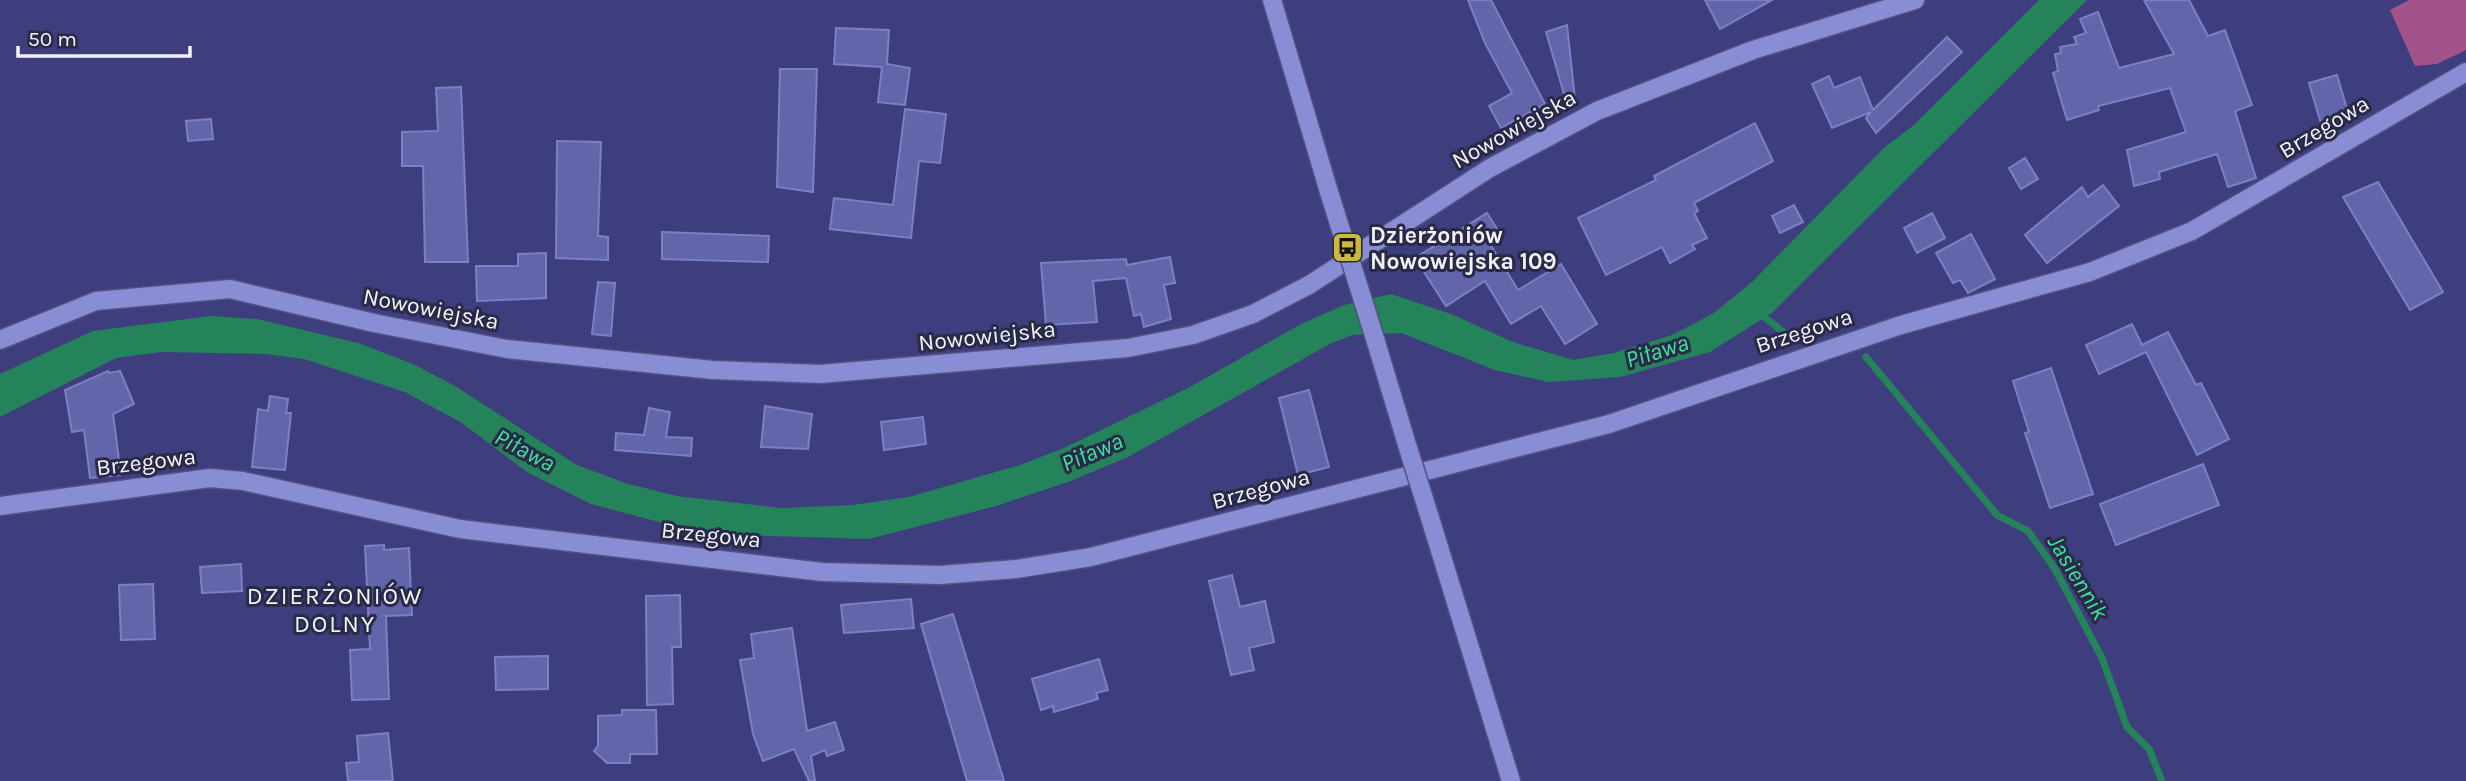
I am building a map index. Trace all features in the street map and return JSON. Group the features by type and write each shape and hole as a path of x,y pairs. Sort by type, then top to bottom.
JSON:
{"street":[{"path":"1272,0 1511,781"},
{"name":"Nowowiejska","path":"0,340 96,301 230,289 374,323 507,349 713,370 820,374 1128,348 1223,327 1264,308 1309,285 1490,168 1597,111 1753,50 1915,0"},
{"name":"Brzegowa","path":"0,506 210,478 243,481 460,530 822,572 940,575 1016,569 1091,557 1609,424 1901,325 2090,272 2204,225 2466,72"}],"shaded area":[{"path":"2409,0 2466,0 2466,50 2437,64 2415,66 2390,10"}],"water":[{"name":"Piława","path":"2039,0 2087,0 1773,312 1710,352 1620,377 1548,382 1495,370 1401,333 1352,335 1330,344 1128,457 1068,482 996,506 869,539 735,535 659,522 591,504 527,472 462,423 405,392 304,359 265,354 161,352 116,358 0,417 0,374 93,331 211,316 257,319 358,343 413,364 455,386 577,465 625,483 677,496 782,508 852,505 909,497 1020,465 1064,448 1188,388 1301,324 1344,305 1391,294 1451,314 1513,342 1573,360 1614,353 1672,335 1714,313 1753,281 1885,147 1914,125"}],"building":[{"path":"1468,0 1491,0 1545,104 1501,128 1489,106 1512,93 1485,43"},
{"path":"1705,0 1772,0 1720,29"},
{"path":"2144,0 2189,0 2208,36 2225,30 2252,105 2235,111 2256,178 2228,187 2217,154 2159,172 2160,179 2134,186 2127,150 2186,132 2170,88 2098,106 2099,110 2067,120 2053,73 2058,71 2055,54 2061,53 2060,47 2077,44 2074,37 2086,33 2080,19 2098,12 2119,68 2174,54"},
{"path":"1567,25 1575,99 1566,101 1546,32"},
{"path":"836,28 889,30 887,64 910,68 905,105 878,102 882,67 834,64"},
{"path":"1947,37 1962,52 1876,133 1866,118 1871,112 1832,128 1812,84 1829,76 1834,88 1860,77 1873,110"},
{"path":"780,69 817,69 813,192 777,187"},
{"path":"2337,75 2350,119 2322,127 2309,83"},
{"path":"461,87 468,262 425,262 423,166 402,166 402,132 438,131 436,88"},
{"path":"905,109 946,114 940,163 919,161 911,238 830,229 834,198 893,205"},
{"path":"211,119 213,139 188,141 186,121"},
{"path":"1755,123 1773,161 1694,203 1698,211 1694,213 1707,238 1692,245 1695,249 1670,263 1662,247 1606,275 1578,218 1656,180 1654,176"},
{"path":"557,141 601,142 598,236 608,237 608,260 556,258"},
{"path":"2025,158 2038,179 2021,189 2009,168"},
{"path":"2378,182 2443,292 2410,310 2343,197"},
{"path":"2103,185 2119,206 2047,263 2025,235 2082,187 2088,197"},
{"path":"1794,205 1803,222 1780,233 1772,216"},
{"path":"1487,213 1499,232 1487,239 1518,290 1561,264 1597,324 1565,344 1541,306 1511,324 1485,281 1446,306 1415,258"},
{"path":"1932,213 1945,238 1917,253 1904,228"},
{"path":"662,232 769,236 768,262 662,259"},
{"path":"1971,234 1995,279 1968,293 1960,280 1953,283 1936,253"},
{"path":"546,253 546,298 477,301 476,266 518,266 518,254"},
{"path":"1170,257 1175,283 1164,285 1171,319 1144,327 1141,314 1134,316 1126,278 1093,281 1097,322 1046,325 1041,263 1126,259 1127,265"},
{"path":"598,282 615,283 611,336 592,334"},
{"path":"2132,324 2142,345 2168,332 2196,385 2201,383 2229,439 2197,455 2146,352 2099,374 2086,345"},
{"path":"2051,368 2093,494 2050,508 2025,433 2029,432 2013,381"},
{"path":"108,371 120,371 134,404 113,414 121,475 90,478 84,430 72,432 65,390"},
{"path":"1309,390 1329,467 1298,475 1279,398"},
{"path":"270,396 288,399 286,413 291,413 285,470 252,467 258,409 268,411"},
{"path":"765,406 812,414 808,449 761,447"},
{"path":"649,408 670,412 666,437 692,438 691,456 615,450 616,433 644,435"},
{"path":"923,417 926,444 884,450 881,422"},
{"path":"2203,464 2219,505 2116,545 2100,504"},
{"path":"384,545 384,550 409,548 412,615 386,616 389,699 352,700 350,650 370,649 365,546"},
{"path":"241,564 242,591 202,593 200,567"},
{"path":"1232,575 1240,607 1265,601 1274,642 1249,648 1254,670 1231,675 1209,581"},
{"path":"153,584 155,639 121,640 119,585"},
{"path":"680,595 681,647 672,647 673,704 647,705 646,596"},
{"path":"911,599 914,628 844,633 841,605"},
{"path":"953,614 1004,781 967,781 921,624"},
{"path":"792,628 807,731 835,722 844,750 827,756 825,750 811,756 815,781 809,781 794,749 763,761 753,734 740,660 754,658 751,634"},
{"path":"548,656 548,689 496,690 495,657"},
{"path":"1099,659 1108,690 1096,693 1098,699 1054,712 1053,706 1041,710 1032,679"},
{"path":"622,710 656,710 657,754 630,754 630,763 607,763 594,751 598,746 598,716 622,715"},
{"path":"388,733 393,781 348,781 346,763 359,762 357,736"}],"waterway":[{"name":"Jasiennik","path":"1758,312 1792,339 1837,326"},
{"name":"Jasiennik","path":"1866,357 1997,515 2028,531 2055,569 2102,658 2127,727 2149,749 2162,781"}],"place":[{"name":"Dzierżoniów Nowowiejska 109","path":"1347,248"}],"district":[{"name":"DZIERŻONIÓW DOLNY","path":"335,610"}]}
